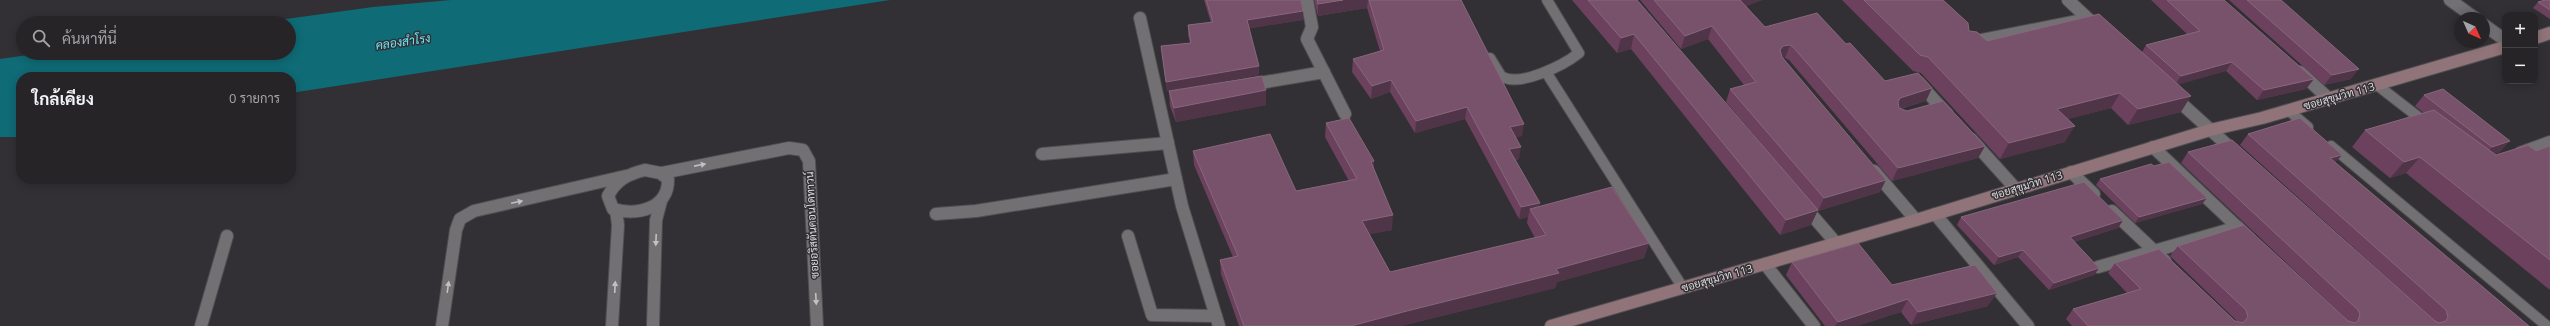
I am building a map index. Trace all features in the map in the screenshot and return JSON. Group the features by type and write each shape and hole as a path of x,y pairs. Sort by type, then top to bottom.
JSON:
{"main road":[{"path":"2538,37 2550,33"},
{"name":"ซอยสุขุมวิท 113","path":"1550,326 1916,220 2015,188 2210,130 2377,85 2502,48"}],"street":[{"path":"1307,0 1312,27 1307,39 1345,114"},
{"path":"2068,0 2105,34"},
{"path":"2450,0 2467,12"},
{"path":"1128,236 1152,315 1218,321 1176,179 1168,143 1162,100 1140,18"},
{"path":"2490,29 2502,38"},
{"path":"2288,62 2328,98"},
{"path":"1237,87 1324,72"},
{"path":"1915,78 2015,188"},
{"path":"2163,87 2246,162"},
{"path":"1926,109 1939,106"},
{"path":"1042,154 1168,143"},
{"path":"2153,147 2260,248"},
{"name":"ซอยอริสตันคอนโดทาวน์","path":"442,326 456,230 460,219 474,211 593,185 645,170 662,173 789,148 803,150 809,161 817,326"},
{"path":"1865,160 1916,220"},
{"path":"2071,172 2177,272"},
{"path":"653,326 656,220 661,201 669,190 670,183 662,173"},
{"name":"ซอยอริสตันคอนโดทาวน์","path":"612,326 618,225 616,210 609,203 608,196 617,182 626,176"},
{"path":"936,214 976,211 1176,179"},
{"path":"1796,195 1836,243"},
{"path":"616,210 629,214 640,212 661,201"},
{"path":"1934,214 2028,326"},
{"path":"2098,267 2238,227"},
{"path":"200,326 227,236"},
{"path":"1765,264 1814,326"}],"lane":[{"path":"1485,47 1499,74 1507,79 1546,72 1573,59 1579,53 1577,47 1547,0"},
{"path":"1966,42 2087,18"},
{"path":"1546,72 1683,288"},
{"path":"2377,85 2432,127"},
{"path":"2288,110 2547,326"},
{"path":"2508,155 2550,141"}],"water":[{"name":"คลองสำโรง","path":"451,0 890,0 296,92 296,72 16,72 16,137 0,137 0,59 16,57 16,60 296,60 296,18 373,7"}],"building":[{"path":"1206,0 1301,0 1303,11 1247,20 1259,66 1166,82 1161,46 1191,43 1188,25 1213,22"},
{"path":"1317,0 1343,0 1318,4"},
{"path":"1369,0 1461,0 1524,124 1510,127 1521,147 1509,149 1540,203 1521,207 1467,107 1416,121 1391,80 1372,86 1353,59 1384,50"},
{"path":"1588,0 1637,0 1818,210 1786,220 1634,34 1621,38"},
{"path":"1654,0 1740,0 1765,27 1817,13 1846,44 1850,43 1885,81 1918,73 1932,88 1900,98 1898,102 1899,108 1907,111 1943,101 1985,146 1898,168 1793,47 1790,45 1783,46 1780,50 1782,57 1886,180 1824,198 1730,89 1756,82 1712,26 1685,36"},
{"path":"1864,0 1943,0 1968,23 1969,31 1977,32 1987,41 2099,14 2191,96 2138,109 2120,93 2057,109 2075,126 2009,143 1928,57 1920,55"},
{"path":"2167,0 2224,0 2314,79 2264,90 2232,62 2181,76 2146,45 2200,31"},
{"path":"2247,0 2281,0 2359,69 2332,75"},
{"path":"2550,0 2550,10 2538,2"},
{"path":"1262,76 1266,90 1174,108 1169,91"},
{"path":"2443,89 2510,141 2492,147 2424,95"},
{"path":"2434,110 2496,155 2528,145 2536,151 2550,146 2550,260 2420,157 2404,162 2365,130"},
{"path":"1349,118 1374,161 1371,162 1393,215 1362,221 1390,272 1546,235 1530,209 1612,187 1649,243 1556,269 1559,273 1351,326 1244,326 1220,260 1238,256 1193,151 1270,134 1296,191 1357,179 1326,123"},
{"path":"2300,118 2342,155 2330,158 2529,326 2088,326 2073,309 2141,289 2115,263 2159,249 2235,321 2243,323 2248,317 2246,310 2178,246 2244,225 2348,321 2355,323 2358,321 2360,314 2358,310 2188,152 2232,140 2435,321 2439,323 2446,321 2448,317 2446,310 2248,134"},
{"path":"2169,162 2207,198 2139,217 2100,179 2151,164 2154,166"},
{"path":"2084,182 2123,220 2070,237 2099,268 2054,283 2023,250 1999,257 1961,217"},
{"path":"1858,243 1892,285 1975,265 1997,293 1918,312 1908,299 1838,322 1792,262"}]}
